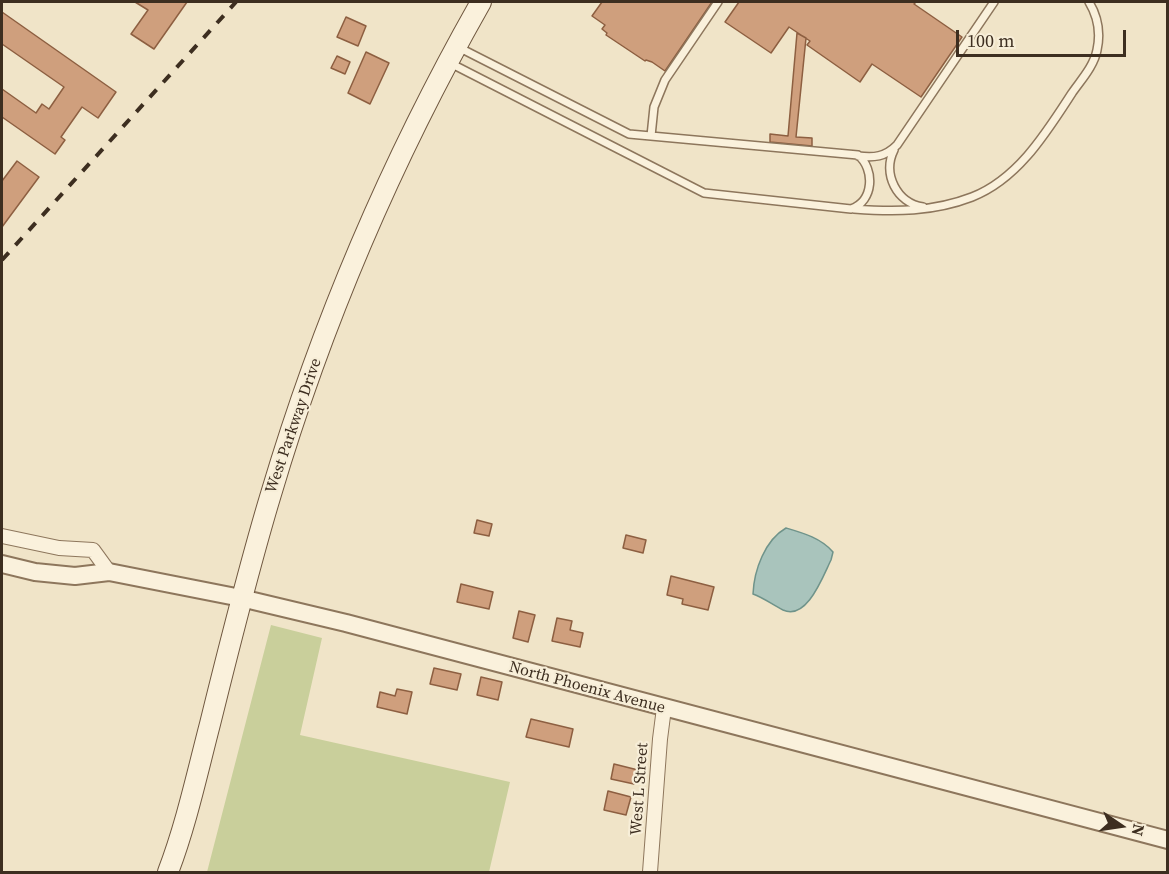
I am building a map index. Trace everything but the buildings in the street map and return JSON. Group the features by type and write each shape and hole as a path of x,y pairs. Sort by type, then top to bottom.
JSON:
{"main road":[{"name":"West Parkway Drive","path":"168,873 197,776 271,493 300,405 349,272 387,183 452,54 482,2"}],"street":[{"path":"2,536 59,548 93,550 109,572"},
{"name":"North Phoenix Avenue","path":"2,564 35,572 75,576 109,572 242,598 346,623 1167,840"},
{"name":"West L Street","path":"650,873 664,708"}],"lane":[{"path":"651,136 654,107 665,80 718,2"},
{"path":"929,208 907,201 895,190 890,177 889,160 994,2"},
{"path":"452,54 704,193 893,212 929,208 973,196 1001,181 1024,160 1038,144 1092,64 1099,30 1096,14 1089,2"},
{"path":"452,54 622,132 873,158 882,156 897,146"},
{"path":"852,209 866,197 869,183 869,168 858,155"}],"green space":[{"path":"271,625 322,638 300,735 510,782 489,872 207,872"}],"water":[{"path":"786,528 817,540 833,552 813,595 800,609 792,612 783,610 753,594 762,556 772,540"}],"railway":[{"path":"2,260 236,2"}]}
